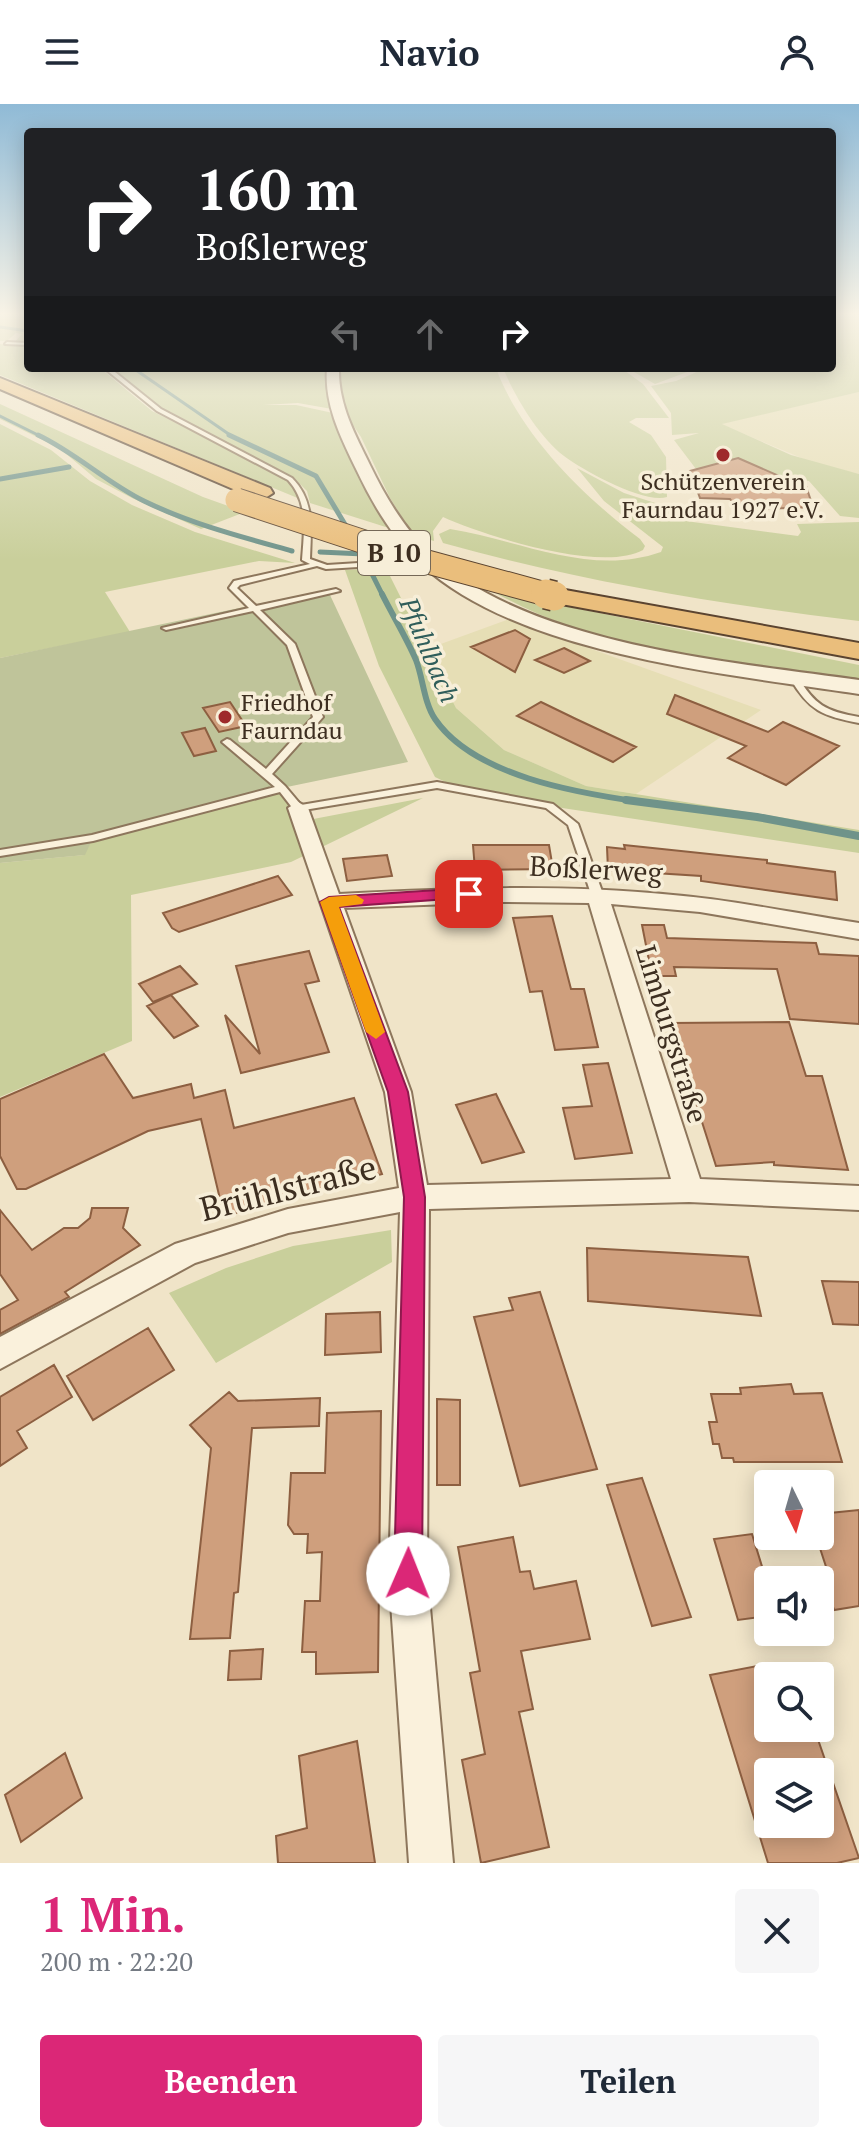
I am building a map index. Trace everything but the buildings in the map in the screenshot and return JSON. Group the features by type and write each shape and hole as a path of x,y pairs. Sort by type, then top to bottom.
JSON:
{"highway":[{"name":"B 10","path":"0,395 237,500 399,554 859,651"},
{"name":"B 10","path":"29,395 262,493 557,588 859,634"}],"street":[{"path":"333,395 366,473 396,524 427,560 470,591 560,632 676,661 859,687"},
{"path":"298,808 398,1092 415,1197 408,1574 431,1863"},
{"name":"Boßlerweg","path":"329,902 469,894 598,897 678,902 859,931"},
{"name":"Limburgstraße","path":"598,897 689,1190"},
{"name":"Brühlstraße","path":"0,1354 186,1253 288,1221 415,1197 689,1190 859,1198"}],"lane":[{"path":"141,395 159,410 290,479 304,490 307,503 306,560 314,565"},
{"path":"266,775 318,717 291,644 233,588 237,583 314,565 357,566 427,560"},
{"path":"166,628 336,591"},
{"path":"794,678 807,701 822,713 859,720"},
{"path":"227,742 282,788 298,808 437,785 549,806 573,824 598,897"},
{"path":"0,853 93,838 282,788"}],"shaded area":[{"path":"846,395 859,395 859,474 816,464 720,424"},
{"path":"512,618 761,710 636,794 586,786 504,750 456,708 427,649"}],"green space":[{"path":"49,395 133,395 152,411 288,479 299,490 300,499"},
{"path":"144,395 330,395 332,409 298,403 263,405 296,405 333,413 356,469 392,529 310,503 307,491 293,477 161,409"},
{"path":"340,395 508,395 537,440 556,462 597,504 645,546 643,550 624,556 573,555 514,542 443,517 433,531 434,541 413,535 345,413"},
{"path":"516,395 651,395 669,418 636,418 629,422 651,435 666,457 667,497 644,496 585,470 555,448"},
{"path":"658,395 846,395 722,424 791,455 859,474 859,518 840,516 809,481 696,469 674,440 699,433 672,435 671,413"},
{"path":"0,404 203,497 245,512 201,529 96,479 59,448 0,419"},
{"path":"0,424 51,450 90,481 132,505 195,532 295,563 259,561 105,592 130,632 0,658"},
{"path":"577,468 624,493 677,510 678,520 798,536 801,532 797,524 859,522 859,621 650,590 546,569 443,543 439,534 450,529 581,559 634,559 661,552 663,547 604,501"},
{"path":"386,568 456,708 504,750 586,786 859,830 859,853 549,806 460,789 435,777 379,666 345,570"},
{"path":"320,591 330,595 408,762 282,788 93,838 85,855 0,863 0,658"},
{"path":"494,592 859,665 859,683 718,663 626,644 537,613"},
{"path":"282,788 303,821 423,798 291,862 131,895 132,1041 0,1097 0,863 84,855 93,838"},
{"path":"391,1230 392,1262 216,1363 169,1293 226,1268 293,1246"}],"waterway":[{"name":"Pfuhlbach","path":"172,395 232,437"},
{"path":"0,416 38,435"},
{"path":"38,435 42,437"},
{"path":"38,435 130,494 162,509 292,551"},
{"name":"Pfuhlbach","path":"232,437 316,476 349,531"},
{"path":"0,479 69,467"},
{"name":"Pfuhlbach","path":"358,546 362,554"},
{"path":"320,552 362,554"},
{"name":"Pfuhlbach","path":"362,554 382,594"},
{"name":"Pfuhlbach","path":"382,594 416,660 431,713 452,739 500,768 529,778 558,787 640,802"},
{"name":"Pfuhlbach","path":"626,800 640,802"},
{"name":"Pfuhlbach","path":"640,802 757,817 859,836"}],"slow traffic":[{"path":"356,900 329,902 376,1032"}],"place":[{"name":"Schützenverein Faurndau 1927 e.V.","path":"723,455"},
{"name":"Friedhof Faurndau","path":"225,717"}],"route":[{"path":"408,1574 415,1197 398,1092 329,902 469,894"}]}
